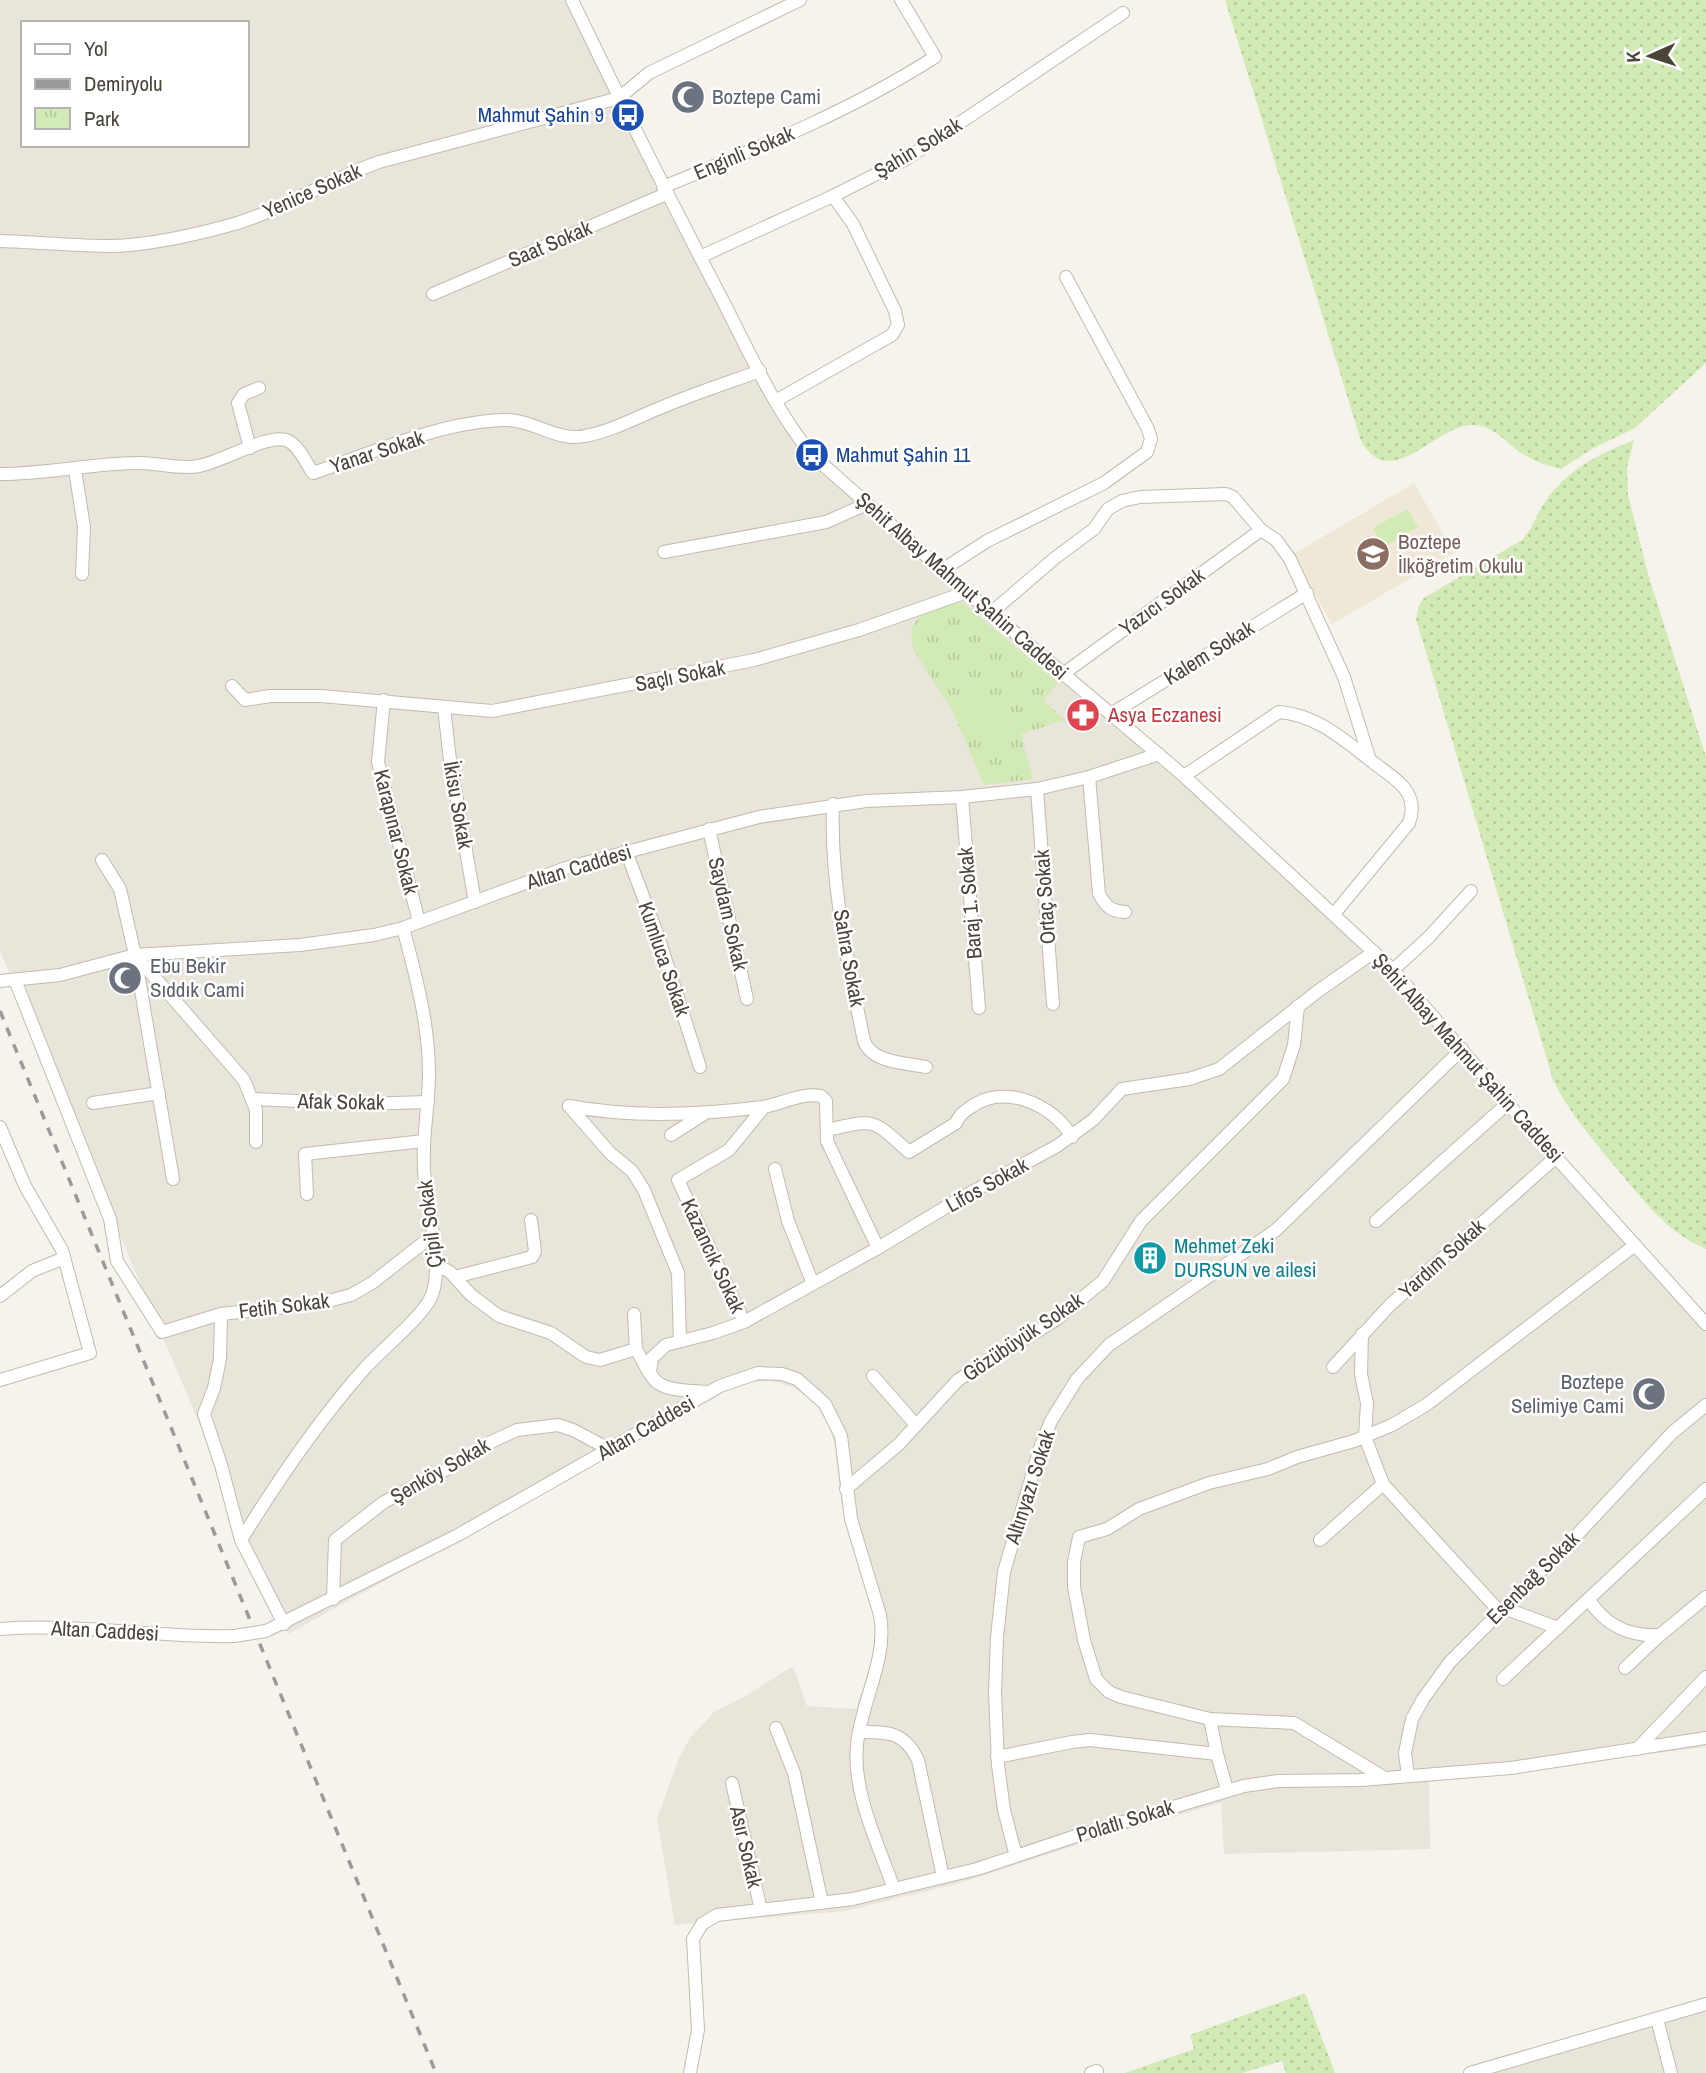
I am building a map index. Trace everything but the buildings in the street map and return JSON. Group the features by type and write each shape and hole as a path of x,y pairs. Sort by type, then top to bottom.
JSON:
{"street":[{"name":"Şehit Albay Mahmut Şahin Caddesi","path":"572,0 699,257 794,432 812,455 967,592 1184,776 1393,970 1706,1324"},
{"path":"619,98 649,73 800,0"},
{"name":"Enginli Sokak","path":"665,191 783,138 895,83 935,57 901,0"},
{"name":"Şahin Sokak","path":"699,257 833,196 906,159 1123,13"},
{"name":"Yenice Sokak","path":"0,241 124,245 155,242 229,226 372,164 619,98"},
{"name":"Saat Sokak","path":"433,294 665,191"},
{"path":"777,400 892,335 898,325 897,316 853,224 833,196"},
{"path":"942,569 987,541 1104,483 1149,448 1151,439 1148,429 1066,277"},
{"name":"Yanar Sokak","path":"0,474 75,470 132,463 189,467 211,463 271,440 289,441 313,473 454,427 494,421 526,422 565,436 582,437 615,428 661,407 760,371"},
{"path":"250,448 237,403 244,394 259,388"},
{"path":"75,470 84,527 82,574"},
{"path":"992,612 1094,528 1108,509 1122,501 1140,497 1226,494 1233,497 1261,530 1276,540 1290,559 1344,677 1370,760"},
{"path":"664,552 826,522 867,504"},
{"name":"Yazıcı Sokak","path":"1063,674 1261,530"},
{"name":"Saçlı Sokak","path":"232,685 245,700 295,696 384,700 492,711 720,668 824,641 967,592"},
{"name":"Kalem Sokak","path":"1111,714 1307,593"},
{"name":"Karapınar Sokak","path":"384,700 378,762 419,922"},
{"name":"İkisu Sokak","path":"444,708 450,760 475,902"},
{"path":"1184,776 1279,712 1310,718 1351,744 1407,790 1411,801 1411,818 1406,828 1334,914"},
{"name":"Altan Caddesi","path":"0,981 60,975 135,955 322,943 403,928 566,868 759,817 833,804 899,798 962,797 1037,789 1089,777 1159,754"},
{"path":"1089,777 1099,894 1106,906 1113,911 1125,912"},
{"name":"Ortaç Sokak","path":"1037,789 1053,1004"},
{"name":"Baraj 1. Sokak","path":"962,797 979,1008"},
{"name":"Sahra Sokak","path":"833,804 836,881 865,1045 868,1050 887,1060 926,1067"},
{"name":"Saydam Sokak","path":"709,829 747,999"},
{"name":"Kumluca Sokak","path":"626,852 700,1067"},
{"path":"102,860 120,888 135,955 173,1179"},
{"path":"1393,970 1428,938 1471,891"},
{"name":"Çipil Sokak","path":"241,1540 281,1477 323,1420 365,1368 427,1304 435,1286 424,1171 428,1102 426,1030 419,988 403,928"},
{"name":"Lifos Sokak","path":"651,1376 649,1367 657,1351 666,1345 744,1322 878,1248 961,1198 1072,1137 1093,1120 1122,1089 1189,1079 1219,1069 1298,1006 1374,952"},
{"path":"135,955 237,1071 253,1100 257,1121 256,1142"},
{"name":"Fetih Sokak","path":"15,980 110,1219 117,1261 162,1332 221,1314 321,1303 351,1294 372,1283 432,1236"},
{"name":"Gözübüyük Sokak","path":"846,1489 899,1444 958,1380 1057,1319 1103,1281 1141,1221 1283,1079 1294,1045 1298,1006"},
{"name":"Altınyazı Sokak","path":"1016,1856 1004,1810 997,1758 995,1665 1003,1572 1040,1448 1051,1421 1090,1364 1120,1336 1276,1230 1462,1049"},
{"path":"93,1103 159,1093"},
{"path":"680,1341 678,1273 644,1190 632,1171 610,1153 569,1106 613,1112 706,1113 764,1107 812,1095 821,1096 826,1101 827,1141 878,1248"},
{"path":"827,1130 864,1122 875,1124 909,1152 956,1123 959,1116 976,1103 1004,1096 1017,1098 1046,1110 1063,1124 1072,1137"},
{"name":"Afak Sokak","path":"253,1100 360,1104 428,1102"},
{"path":"1376,1221 1508,1103"},
{"name":"Kazancık Sokak","path":"744,1322 678,1180 729,1150 764,1107"},
{"path":"671,1135 706,1113"},
{"path":"0,1127 15,1166 64,1258 90,1353 0,1380"},
{"path":"307,1194 305,1154 424,1141"},
{"name":"Yardım Sokak","path":"1333,1367 1390,1305 1556,1157"},
{"path":"775,1169 788,1221 813,1284"},
{"path":"455,1277 532,1257 536,1251 531,1220"},
{"path":"1384,1778 1294,1723 1210,1719 1115,1695 1104,1688 1096,1679 1086,1649 1075,1596 1074,1562 1079,1538 1107,1529 1139,1509 1209,1483 1268,1469 1297,1457 1365,1437 1392,1425 1426,1405 1635,1245"},
{"path":"0,1296 32,1271 64,1258"},
{"path":"435,1264 455,1277 471,1295 499,1316 551,1333 586,1357 600,1360 636,1349"},
{"path":"221,1314 220,1359 214,1388 204,1414 222,1465 241,1540 284,1625"},
{"path":"634,1314 636,1349 651,1376 660,1386 709,1392"},
{"path":"1362,1334 1362,1374 1367,1403 1365,1437 1383,1484 1502,1610 1558,1628"},
{"name":"Altan Caddesi","path":"0,1629 62,1628 209,1637 267,1631 284,1625 458,1535 734,1380 774,1373 797,1378 820,1398 833,1417 844,1449 846,1489 853,1531 878,1607 883,1631 881,1650 859,1732 856,1764 860,1790 894,1889"},
{"path":"873,1376 916,1425"},
{"name":"Esenbağ Sokak","path":"1408,1776 1406,1741 1417,1709 1450,1662 1673,1432 1706,1405"},
{"name":"Şenköy Sokak","path":"333,1600 335,1540 384,1502 447,1469 493,1440 517,1430 552,1424 573,1430 609,1449"},
{"path":"1320,1541 1383,1484"},
{"path":"1503,1679 1706,1489"},
{"path":"1626,1668 1660,1635 1706,1597"},
{"path":"1589,1600 1600,1615 1615,1626 1638,1634 1660,1635"},
{"path":"1637,1749 1706,1677"},
{"path":"1210,1719 1227,1790"},
{"path":"776,1728 794,1773 822,1903"},
{"path":"859,1732 892,1733 911,1745 918,1760 943,1877"},
{"name":"Polatlı Sokak","path":"691,2073 698,2030 692,1951 695,1934 702,1924 712,1917 853,1899 943,1877 1227,1790 1278,1781 1384,1778 1511,1768 1706,1738"},
{"path":"997,1758 1090,1740 1217,1754"},
{"name":"Asır Sokak","path":"732,1783 761,1910"},
{"path":"1470,2073 1706,2004"},
{"path":"1657,2019 1671,2073"}],"shaded area":[{"path":"0,0 565,0 667,209 776,411 812,457 922,561 1201,799 1375,955 1543,1153 1706,1331 1706,1747 1429,1781 1430,1849 1224,1854 1221,1803 1099,1838 960,1883 846,1911 675,1925 657,1819 679,1758 690,1738 714,1712 793,1666 807,1706 856,1709 874,1655 876,1626 872,1605 847,1528 835,1446 829,1424 813,1401 793,1387 771,1381 753,1382 732,1388 699,1407 675,1416 574,1477 288,1634 0,951"},
{"name":"Boztepe İlköğretim Okulu","path":"1414,483 1454,553 1332,624 1292,555"},
{"path":"1706,2004 1706,2073 1471,2073"}],"green space":[{"path":"1225,0 1706,0 1706,363 1635,428 1592,449 1561,469 1521,453 1489,428 1473,425 1451,431 1397,460 1384,460 1372,455 1361,441"},
{"path":"1634,440 1627,467 1628,495 1648,574 1706,757 1706,1249 1678,1233 1643,1200 1580,1123 1553,1080 1416,619 1419,605 1424,598 1522,540 1553,491 1573,472 1596,457"},
{"path":"1407,509 1418,527 1384,547 1373,528"},
{"path":"957,601 963,603 1058,682 1044,701 1065,720 1021,734 1033,779 984,785 952,710 913,649 911,629 920,615"},
{"path":"986,687 1004,728 976,739 959,699"},
{"path":"1305,1993 1335,2073 1286,2073 1282,2061 1242,2073 1125,2073 1194,2049 1190,2035"}],"railway":[{"path":"0,1011 436,2073"}],"place":[{"name":"Boztepe Cami","path":"688,97"},
{"name":"Mahmut Şahin 9","path":"628,115"},
{"name":"Mahmut Şahin 11","path":"812,455"},
{"name":"Boztepe İlköğretim Okulu","path":"1373,554"},
{"name":"Asya Eczanesi","path":"1083,715"},
{"name":"Ebu Bekir Sıddık Cami","path":"125,978"},
{"name":"Mehmet Zeki DURSUN ve ailesi","path":"1150,1258"},
{"name":"Boztepe Selimiye Cami","path":"1649,1394"}]}
